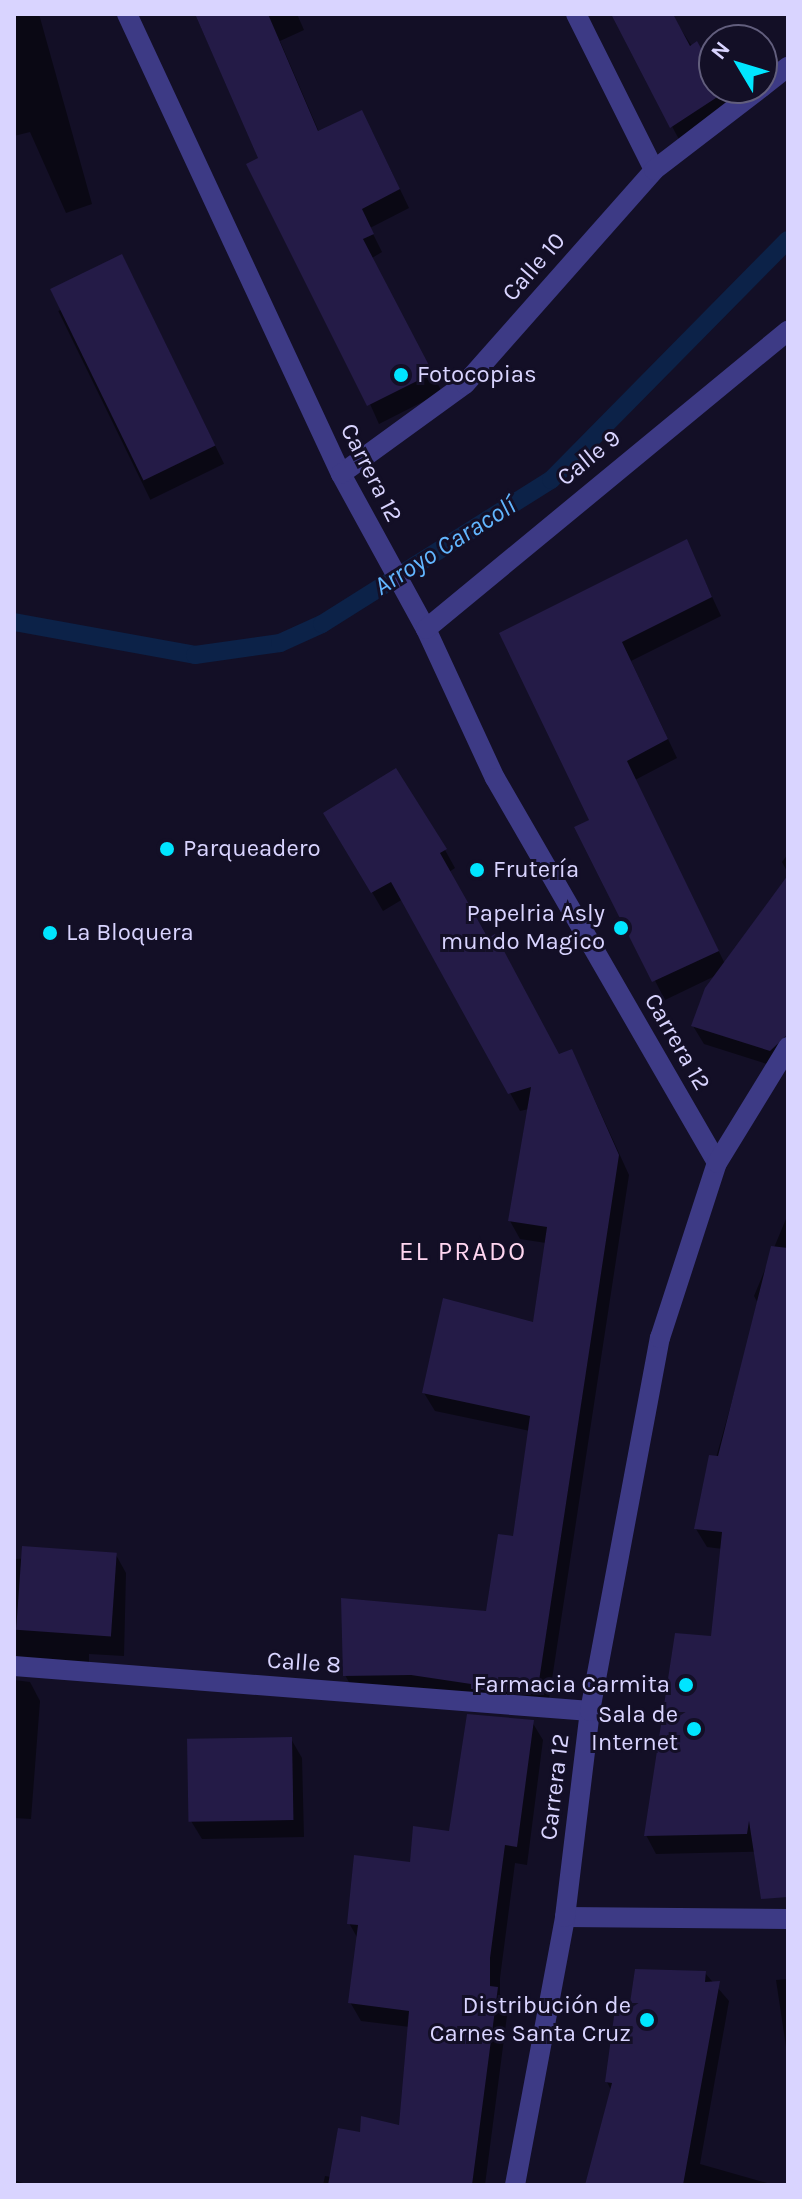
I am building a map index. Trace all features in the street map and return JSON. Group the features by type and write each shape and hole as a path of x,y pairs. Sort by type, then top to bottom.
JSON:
{"street":[{"name":"Carrera 12","path":"127,14 341,474 426,629 495,778 717,1163 660,1338 590,1711 565,1917 515,2185"},
{"path":"576,14 654,170"},
{"name":"Calle 10","path":"341,474 465,384 654,170 740,104"},
{"name":"Calle 9","path":"426,629 788,331"},
{"path":"717,1163 788,1047"},
{"name":"Calle 8","path":"14,1666 590,1711"},
{"path":"565,1917 788,1919"}],"building":[{"path":"195,14 268,14 318,131 362,110 400,189 362,209 374,234 363,239 433,373 367,406 246,164 258,158"},
{"path":"611,14 673,14 690,46 698,43 698,104 707,104 670,128"},
{"path":"122,254 215,445 143,481 50,289"},
{"path":"687,539 712,597 622,642 668,739 627,761 719,951 652,982 574,827 589,820 499,633"},
{"path":"396,768 447,849 440,853 488,938 495,934 559,1054 572,1049 619,1155 537,1694 471,1689 471,1684 411,1675 343,1676 341,1598 486,1611 498,1534 513,1536 530,1416 422,1393 443,1298 533,1322 547,1227 508,1221 531,1087 508,1094 391,882 371,893 323,813"},
{"path":"788,875 788,1034 770,1051 691,1026 705,988"},
{"path":"771,1246 788,1248 788,1897 761,1899 749,1821 747,1834 644,1836 675,1633 711,1636 722,1532 694,1529 709,1455 718,1456"},
{"path":"22,1546 117,1553 111,1636 16,1630"},
{"path":"467,1714 534,1720 517,1847 505,1845 490,1958 490,1986 498,1987 472,2185 328,2185 338,2128 360,2132 361,2116 399,2125 409,2011 348,2003 358,1925 347,1924 354,1855 410,1862 413,1826 449,1831"},
{"path":"292,1737 293,1820 188,1822 187,1739"},
{"path":"635,1969 706,1971 705,1982 720,1981 683,2185 585,2185 612,2083 605,2082 616,2002 630,2003"}],"waterway":[{"name":"Arroyo Caracolí","path":"14,622 195,655 280,643 322,624 551,480 788,240"}],"place":[{"name":"Fotocopias","path":"401,375"},
{"name":"Parqueadero","path":"167,849"},
{"name":"Frutería","path":"477,870"},
{"name":"Papelria Asly mundo Magico","path":"621,928"},
{"name":"La Bloquera","path":"50,933"},
{"name":"Farmacia Carmita","path":"686,1685"},
{"name":"Sala de Internet","path":"694,1729"},
{"name":"Distribución de Carnes Santa Cruz","path":"647,2020"}],"district":[{"name":"EL PRADO","path":"463,1252"}]}
